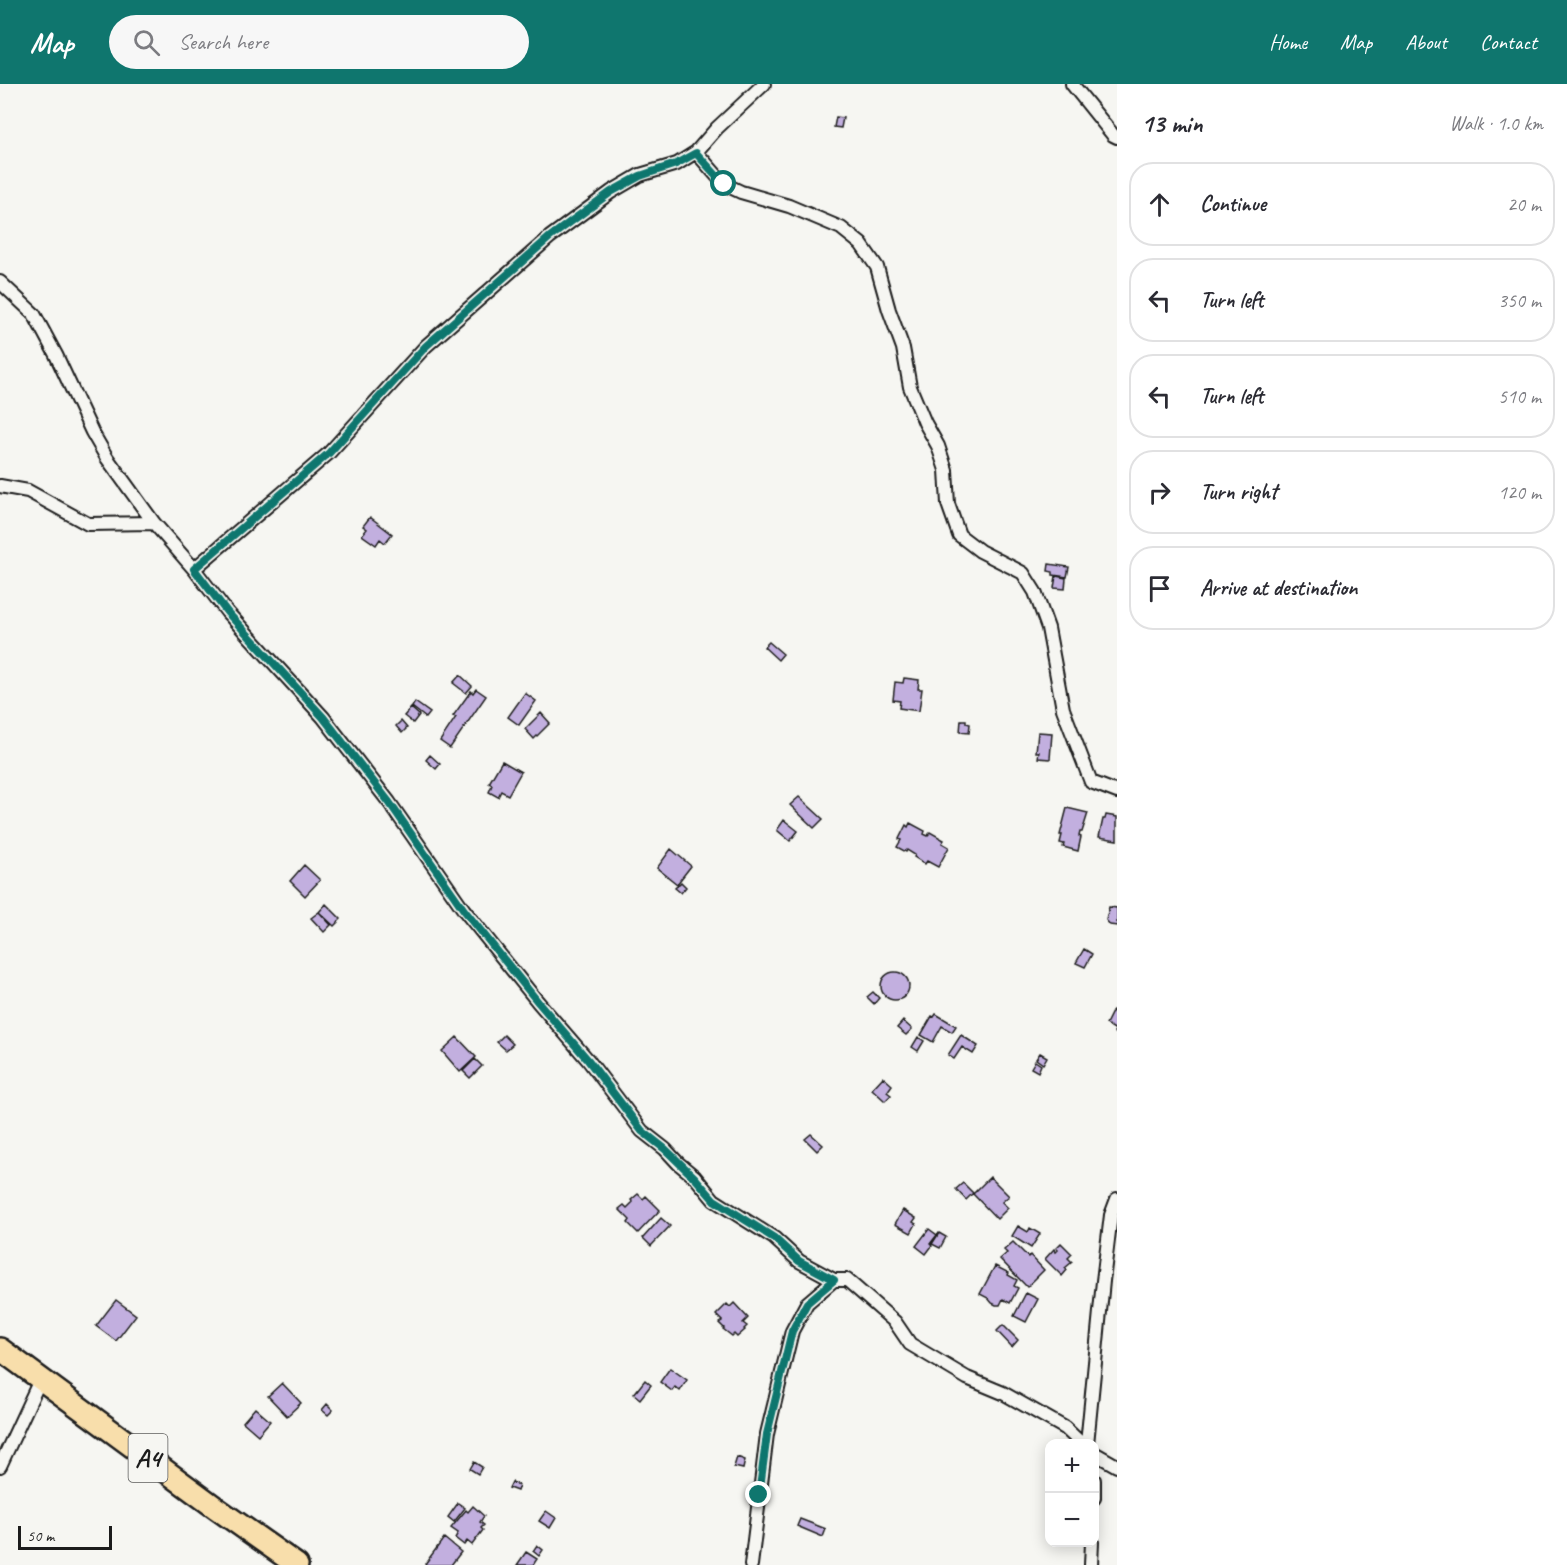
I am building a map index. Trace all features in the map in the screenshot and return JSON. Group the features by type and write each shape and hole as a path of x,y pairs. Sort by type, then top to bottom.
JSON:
{"highway":[{"name":"A4","path":"0,1349 297,1565"}],"street":[{"path":"194,569 329,453 426,346 550,237 611,192 640,176 676,164 696,153 717,129 764,84"},
{"path":"1072,84 1117,137"},
{"path":"696,153 724,184 741,192 797,209 841,228 861,244 877,267 903,348 910,387 925,423 938,446 946,470 948,504 959,535 980,550 1023,573 1035,592 1048,628 1063,710 1091,783 1117,792"},
{"path":"0,282 34,314 92,432 107,458 154,524 194,569 227,612 323,717 389,802 464,910 588,1060 642,1131 665,1149 714,1200 774,1238 799,1261 834,1280 847,1280 895,1322 910,1344 967,1378 1003,1393 1065,1428 1077,1439"},
{"path":"0,486 28,490 88,524 154,524"},
{"path":"1087,1439 1111,1215 1117,1198"},
{"path":"751,1565 767,1434 792,1331 807,1303 834,1280"},
{"path":"0,1466 40,1380"},
{"path":"1099,1455 1117,1466"},
{"path":"1091,1565 1092,1547"}],"building":[{"path":"836,117 843,118 841,128 834,127"},
{"path":"370,517 392,534 385,543 380,539 376,545 362,535 367,529 363,526"},
{"path":"1049,564 1069,567 1067,577 1053,575 1053,572 1048,571"},
{"path":"1056,576 1066,578 1065,589 1054,588"},
{"path":"769,642 783,654 778,660 764,647"},
{"path":"460,675 472,686 466,693 453,683"},
{"path":"904,678 919,680 918,689 922,689 919,711 899,708 900,701 893,700 895,682 903,683"},
{"path":"476,689 486,696 450,748 440,741 456,717 453,716 471,691 473,693"},
{"path":"525,693 536,701 519,725 508,717"},
{"path":"415,702 430,713 426,718 412,707"},
{"path":"411,708 419,715 413,723 404,716"},
{"path":"541,713 550,723 534,739 525,729"},
{"path":"961,720 966,720 966,723 970,724 969,733 960,732"},
{"path":"401,721 407,728 402,733 396,726"},
{"path":"1038,732 1052,733 1050,759 1038,758 1039,752 1036,752"},
{"path":"430,755 440,764 436,769 426,760"},
{"path":"502,761 521,772 508,795 501,791 498,797 489,792 492,785 489,783"},
{"path":"799,797 823,819 814,828 790,805"},
{"path":"1067,808 1088,813 1082,832 1080,832 1078,851 1063,847 1064,844 1060,843"},
{"path":"1106,815 1117,817 1117,840 1099,837"},
{"path":"784,820 798,831 790,841 777,830"},
{"path":"910,823 925,831 924,834 928,836 930,832 944,840 942,843 949,847 938,867 927,861 925,864 907,850 906,852 897,847 906,825 908,827"},
{"path":"671,849 691,866 677,884 657,868"},
{"path":"304,865 320,880 305,896 290,881"},
{"path":"681,882 686,887 681,893 675,888"},
{"path":"326,904 341,919 334,926 319,912"},
{"path":"1109,907 1117,908 1117,926 1110,925 1106,920"},
{"path":"319,912 331,925 324,932 311,918"},
{"path":"1084,949 1092,954 1085,967 1076,963"},
{"path":"895,972 905,976 909,986 905,996 895,1000 885,996 881,986 885,976"},
{"path":"873,992 879,998 874,1004 867,997"},
{"path":"1113,1010 1117,1013 1117,1034 1114,1032 1116,1030 1106,1024"},
{"path":"936,1014 956,1026 952,1032 942,1026 933,1042 921,1035 932,1016"},
{"path":"903,1021 912,1029 906,1035 897,1028"},
{"path":"504,1035 513,1044 506,1050 497,1042"},
{"path":"961,1035 978,1046 973,1054 962,1047 954,1059 948,1055"},
{"path":"457,1037 476,1057 460,1072 442,1051"},
{"path":"918,1037 924,1041 918,1051 912,1047"},
{"path":"1040,1053 1047,1057 1043,1064 1036,1059"},
{"path":"475,1059 482,1066 470,1078 463,1071"},
{"path":"1035,1061 1041,1065 1038,1072 1031,1068"},
{"path":"883,1077 892,1085 887,1092 891,1095 885,1101 872,1089"},
{"path":"811,1134 823,1145 817,1151 805,1139"},
{"path":"990,1177 1009,1196 1002,1202 1008,1208 997,1219 973,1194"},
{"path":"963,1183 973,1193 966,1200 956,1189"},
{"path":"638,1194 643,1199 646,1196 660,1210 638,1233 619,1209 624,1205 627,1208"},
{"path":"903,1210 916,1218 913,1222 916,1224 911,1233 895,1224"},
{"path":"661,1218 670,1226 651,1246 643,1238"},
{"path":"1018,1226 1028,1232 1030,1228 1040,1234 1031,1248 1012,1236"},
{"path":"929,1229 937,1235 926,1254 916,1246"},
{"path":"939,1233 946,1237 940,1248 932,1244"},
{"path":"1013,1242 1044,1270 1027,1287 1000,1259 1007,1253 1004,1250"},
{"path":"1061,1243 1072,1254 1068,1258 1072,1262 1065,1268 1067,1270 1062,1276 1045,1259 1054,1249 1056,1252 1058,1250 1056,1248"},
{"path":"995,1266 1017,1280 1014,1286 1018,1288 1010,1303 1003,1299 1000,1305 996,1305 980,1294"},
{"path":"1026,1293 1038,1299 1026,1322 1014,1316"},
{"path":"116,1300 136,1315 116,1341 96,1326"},
{"path":"734,1303 748,1318 743,1323 747,1326 745,1330 737,1337 723,1329 719,1323 722,1321 716,1315 727,1304 730,1307"},
{"path":"1003,1325 1018,1340 1012,1347 997,1331"},
{"path":"670,1368 687,1380 680,1391 675,1387 672,1391 660,1382"},
{"path":"645,1380 651,1385 640,1399 634,1394"},
{"path":"282,1383 301,1403 287,1416 268,1396"},
{"path":"327,1404 333,1410 328,1415 322,1410"},
{"path":"255,1408 270,1421 258,1435 243,1422"},
{"path":"737,1457 745,1460 743,1469 734,1467"},
{"path":"474,1462 482,1467 478,1474 470,1469"},
{"path":"512,1482 519,1485 517,1491 509,1488"},
{"path":"458,1503 465,1508 454,1522 448,1517"},
{"path":"473,1506 484,1516 480,1522 484,1525 481,1528 483,1530 472,1545 467,1541 464,1545 455,1538 458,1533 451,1528 466,1510 468,1512"},
{"path":"546,1511 556,1518 550,1528 539,1521"},
{"path":"800,1519 826,1529 823,1537 797,1526"},
{"path":"444,1538 461,1552 451,1565 426,1565 425,1564"},
{"path":"537,1545 543,1550 539,1556 533,1551"},
{"path":"526,1552 537,1559 533,1565 517,1565"}],"route":[{"path":"724,184 696,153 676,164 640,176 611,192 550,237 426,346 329,453 194,569 227,612 323,717 389,802 464,910 588,1060 642,1131 665,1149 714,1200 774,1238 799,1261 834,1280 807,1303 792,1331 767,1434 759,1495"}]}
